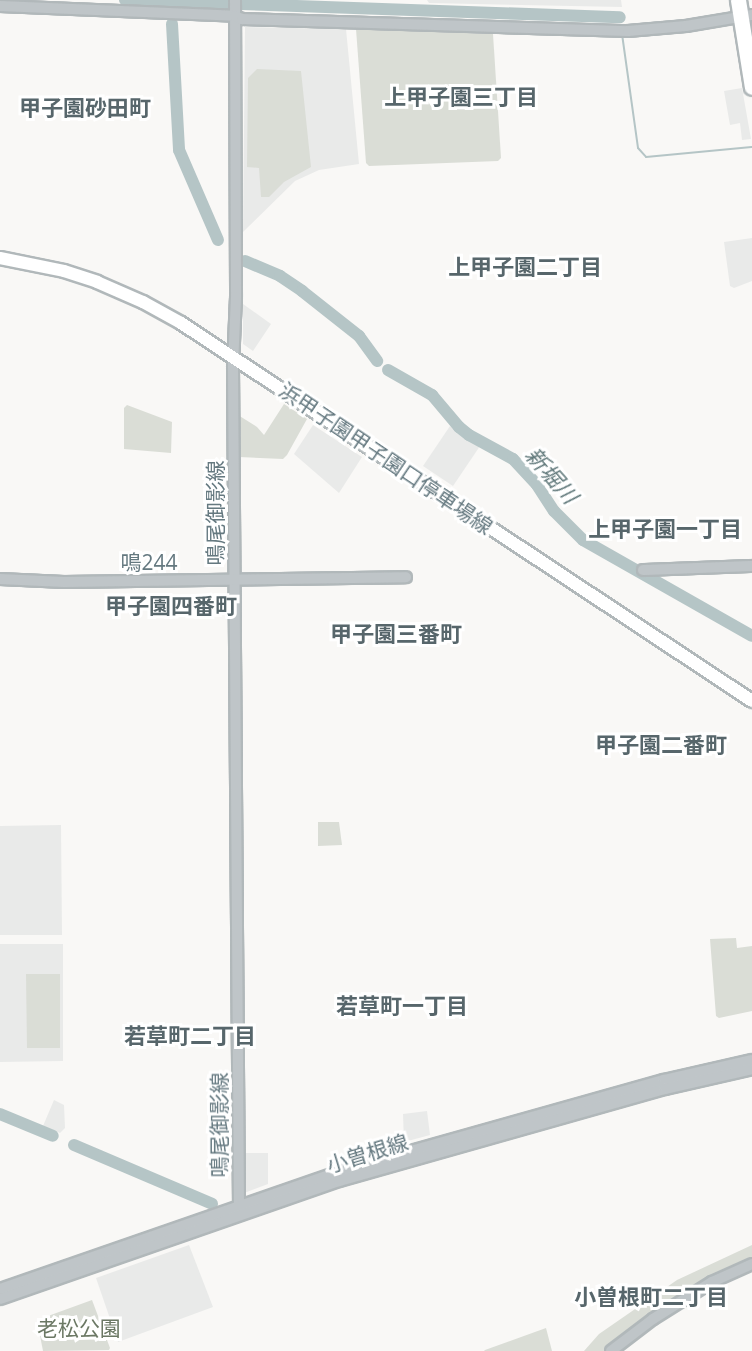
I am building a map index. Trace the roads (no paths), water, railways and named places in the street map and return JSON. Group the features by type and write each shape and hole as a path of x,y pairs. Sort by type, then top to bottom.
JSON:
{"highway":[{"path":"747,11 752,87"}],"main road":[{"name":"浜甲子園甲子園口停車場線","path":"0,251 66,264 124,285 186,317 235,354 752,701"},
{"name":"浜甲子園甲子園口停車場線","path":"0,258 64,271 122,291 235,354 752,691"}],"street":[{"path":"0,6 235,6 242,12 627,25 686,20 747,11"},
{"name":"鳴尾御影線","path":"235,6 235,581 239,1206"},
{"path":"642,570 752,566"},
{"name":"鳴244","path":"0,579 235,581 406,577"},
{"name":"小曽根線","path":"0,1289 356,1167 664,1080 752,1060"},
{"name":"小曽根線","path":"0,1299 357,1175 665,1089 752,1069"},
{"path":"611,1351 653,1319 712,1282 752,1264"}],"waterway":[{"path":"125,0 620,17"},
{"name":"新堀川","path":"172,24 179,150 218,240"},
{"path":"622,34 638,148 646,157 752,147"},
{"name":"新堀川","path":"245,261 280,276 302,291 359,336 377,361"},
{"name":"新堀川","path":"388,370 432,395 459,427 469,435 513,459 537,485 554,511 583,540 752,636"},
{"path":"0,1114 53,1136"},
{"path":"74,1145 212,1204"}],"district":[{"name":"上甲子園三丁目","path":"461,97"},
{"name":"甲子園砂田町","path":"85,108"},
{"name":"上甲子園二丁目","path":"525,267"},
{"name":"上甲子園一丁目","path":"665,529"},
{"name":"甲子園四番町","path":"171,606"},
{"name":"甲子園三番町","path":"396,634"},
{"name":"甲子園二番町","path":"661,745"},
{"name":"若草町一丁目","path":"402,1006"},
{"name":"若草町二丁目","path":"190,1036"},
{"name":"小曽根町二丁目","path":"651,1297"}],"park label":[{"name":"老松公園","path":"79,1328"}]}
